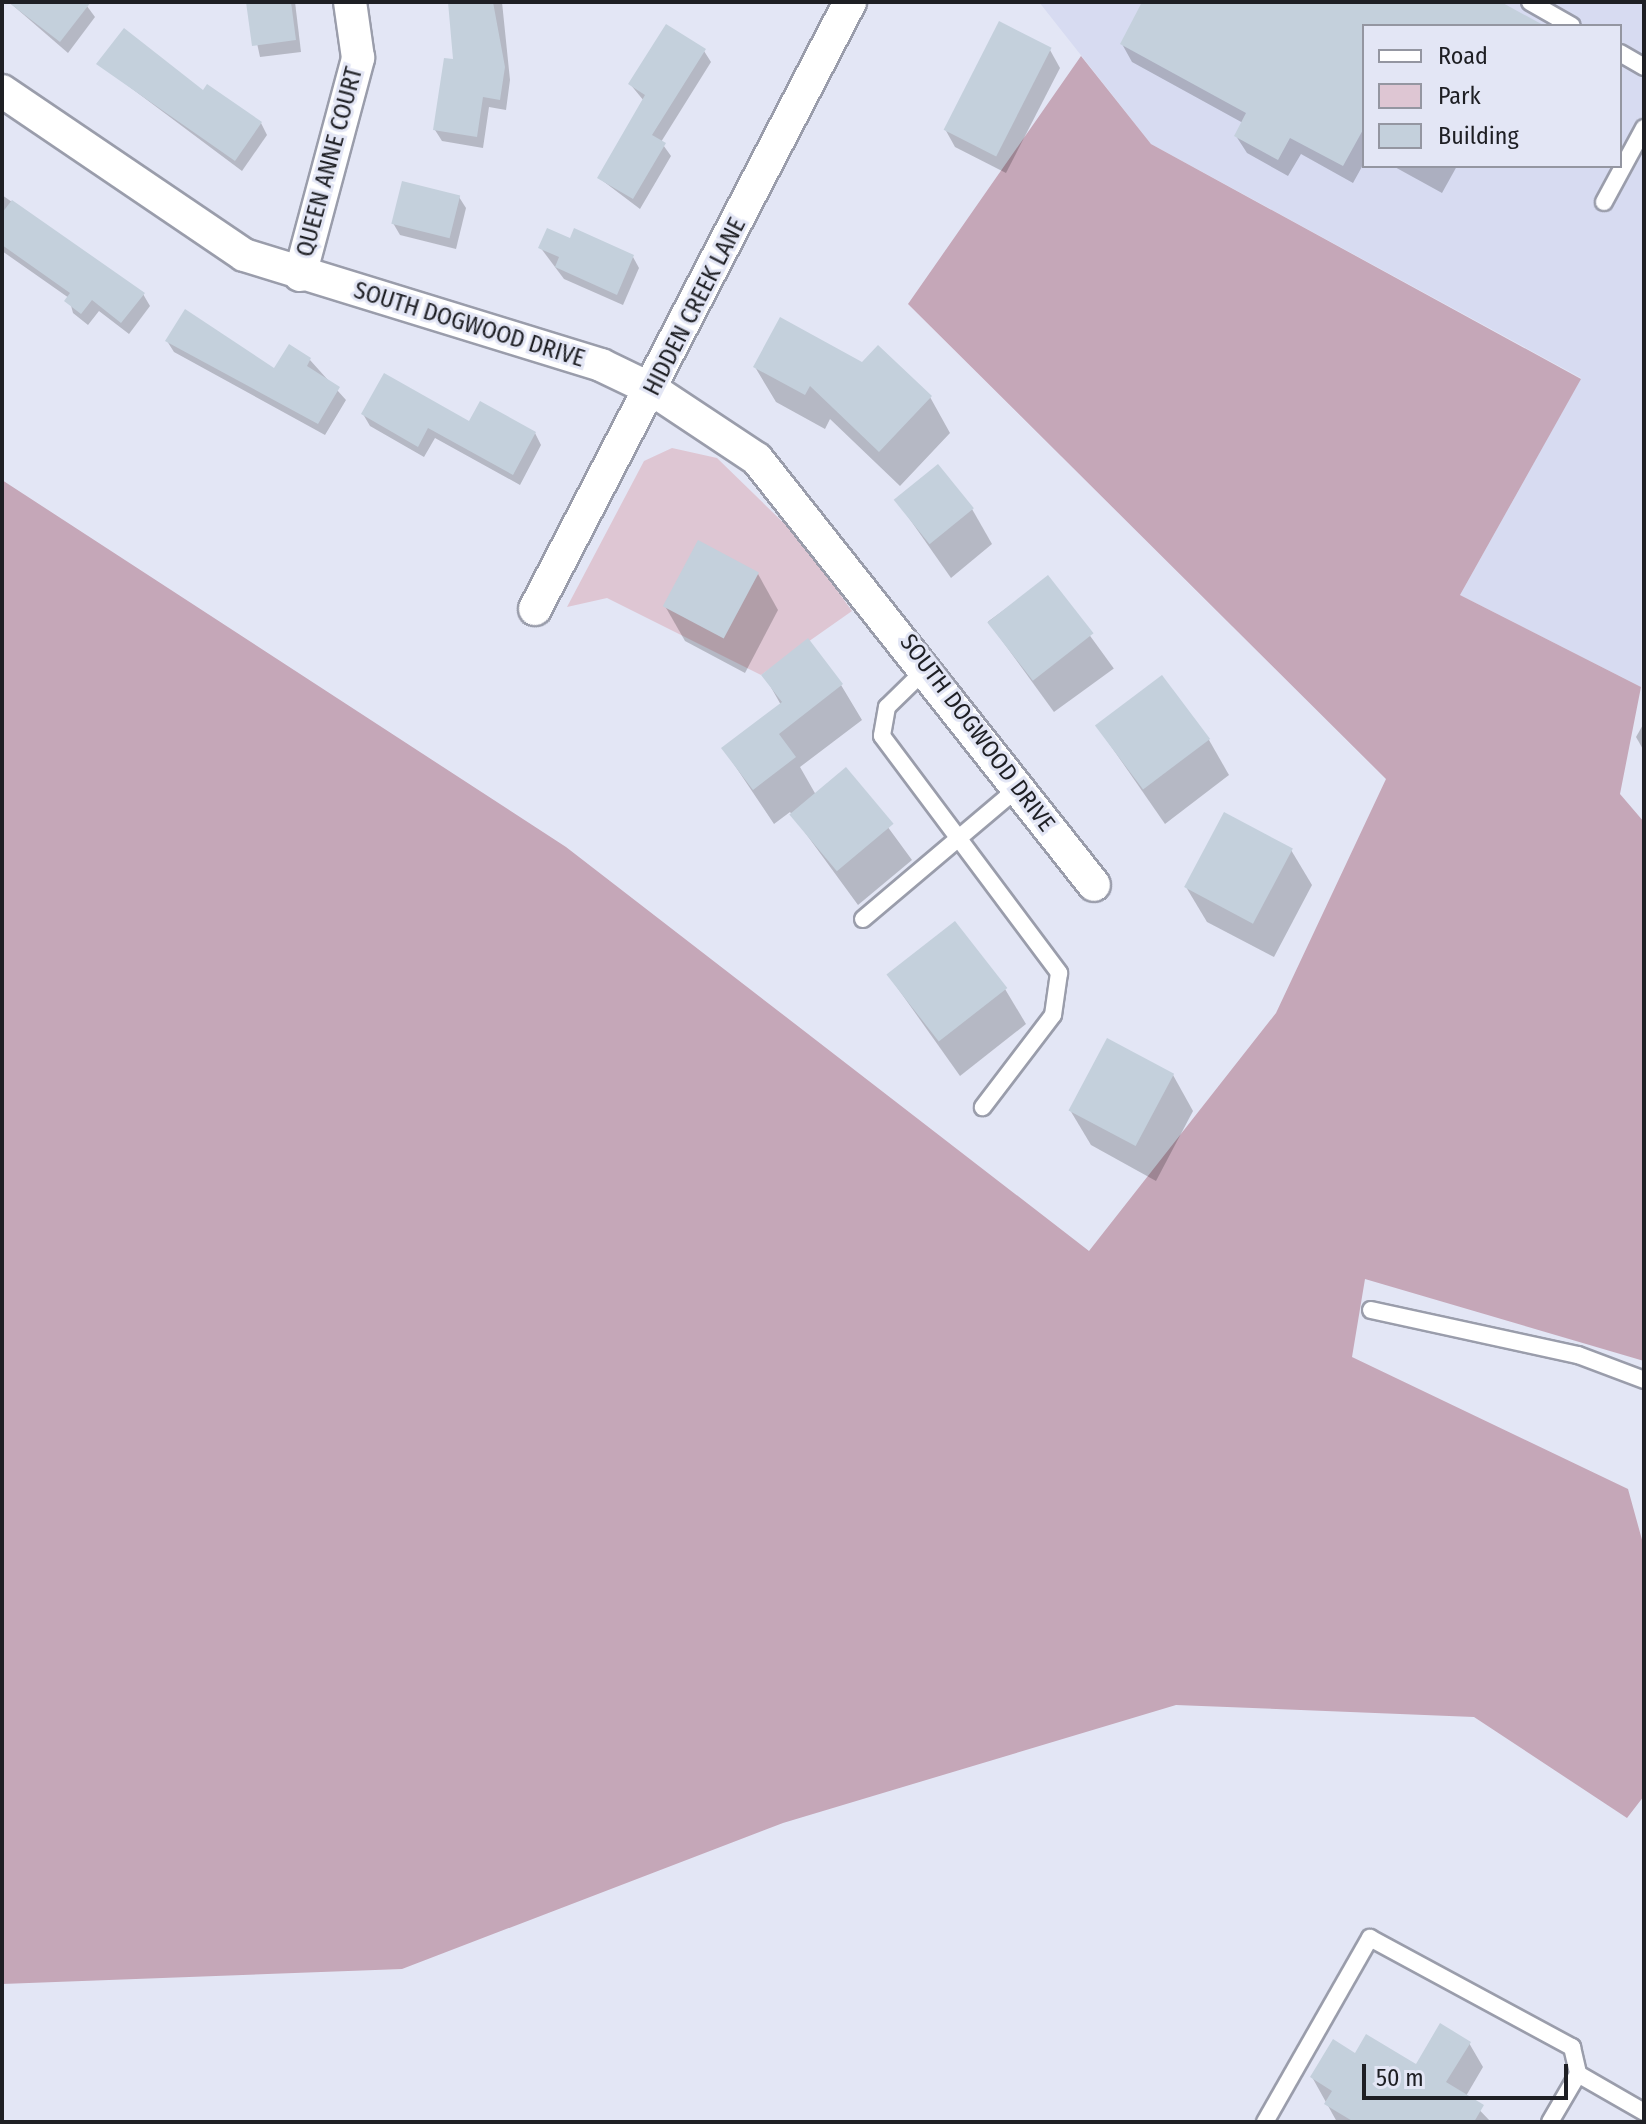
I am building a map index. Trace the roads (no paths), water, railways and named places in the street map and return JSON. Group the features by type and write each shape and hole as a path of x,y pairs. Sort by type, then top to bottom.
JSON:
{"street":[{"name":"QUEEN ANNE COURT","path":"300,275 358,58 350,2"},
{"name":"HIDDEN CREEK LANE","path":"535,609 653,390 850,2"},
{"name":"SOUTH DOGWOOD DRIVE","path":"2,91 198,228 300,275 551,345 653,390 781,482 928,667 1094,885"}],"lane":[{"path":"1530,2 1568,24"},
{"path":"1622,54 1644,67"},
{"path":"1604,202 1644,128"},
{"path":"928,667 879,725 1060,978 1053,1015 983,1107"},
{"path":"863,919 1018,788"},
{"path":"1371,1310 1578,1355 1644,1380"},
{"path":"1265,2122 1370,1938 1572,2047 1578,2074 1550,2122"},
{"path":"1578,2074 1644,2112"}]}
